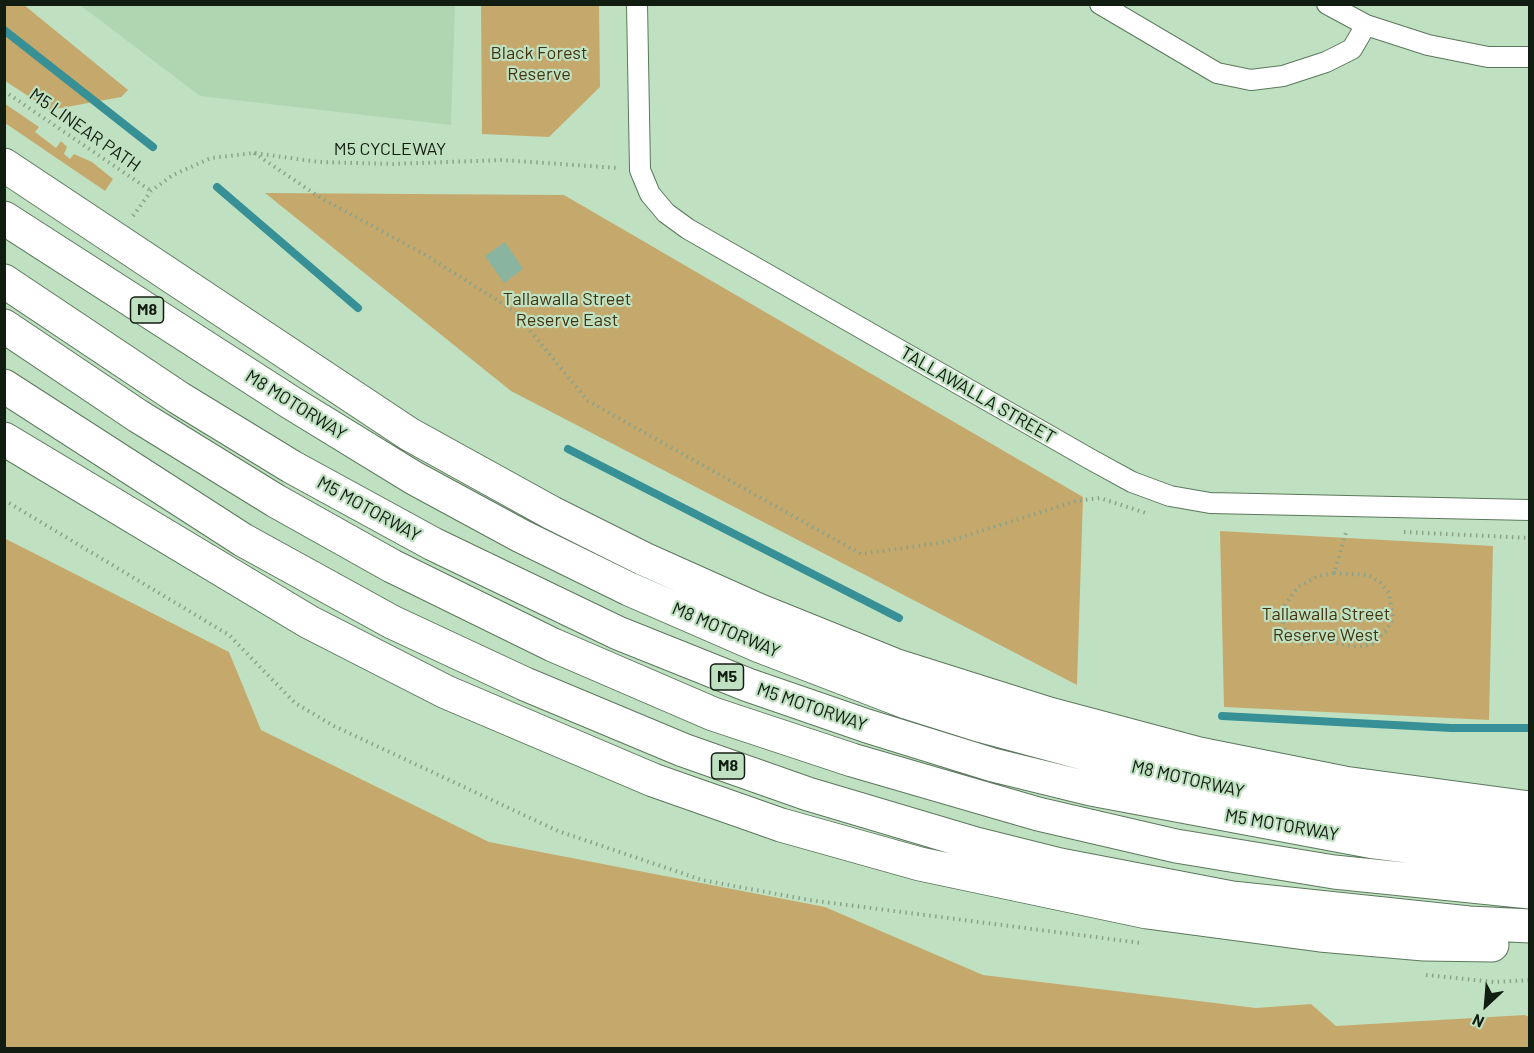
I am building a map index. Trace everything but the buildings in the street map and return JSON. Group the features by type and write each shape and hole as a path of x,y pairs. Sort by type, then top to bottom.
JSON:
{"highway":[{"path":"4,165 409,434 562,518 644,559 758,610 897,666 1049,714 1198,754 1344,783 1530,808"},
{"name":"M8 MOTORWAY","path":"4,218 290,402 414,478 520,536 629,589 760,646 906,702 979,725 1191,782 1313,805 1530,833"},
{"name":"M5 MOTORWAY","path":"4,281 179,398 292,467 433,544 618,633 748,685 867,726 982,761 1091,789 1374,842 1474,855 1530,859"},
{"name":"M5 MOTORWAY","path":"4,326 138,416 276,501 392,566 553,645 713,714 852,760 1038,814 1165,843 1334,872 1530,892"},
{"name":"M8","path":"4,386 243,540 392,622 525,684 694,754 808,794 976,844 1060,865 1232,898 1364,913 1530,926"},
{"path":"4,439 309,622 446,692 653,780 781,825 920,864 1147,912 1331,936 1425,944 1530,946"}],"street":[{"name":"TALLAWALLA STREET","path":"637,4 640,170 650,194 666,213 688,229 1132,482 1170,496 1210,503 1530,510"},
{"path":"1100,4 1217,73 1251,80 1283,76 1326,62 1352,49 1366,25"},
{"path":"1328,4 1366,25 1428,45 1488,57 1530,57"}],"path":[{"name":"M5 LINEAR PATH","path":"4,91 151,191"},
{"name":"M5 CYCLEWAY","path":"132,217 151,191 173,175 211,158 254,153 319,162 393,164 502,160 640,170"},
{"path":"254,153 321,198 424,254 514,311 588,401 861,554 946,542 1076,501 1100,498 1153,515"},
{"path":"1336,529 1359,530"},
{"path":"1334,573 1347,529"},
{"path":"1393,532 1530,538"},
{"path":"1334,573 1368,575 1380,582 1389,593 1393,608 1390,625 1383,636 1372,644 1358,647 1322,641 1302,644 1287,635 1283,614 1290,596 1308,580 1334,573"}],"shaded area":[{"path":"80,5 455,5 451,125 200,96"}],"green space":[{"path":"4,5 24,5 128,90 121,97 50,110 5,81"},
{"name":"Black Forest Reserve","path":"481,5 599,5 600,87 549,137 482,134"},
{"path":"4,103 39,127 35,132 56,148 61,141 67,147 64,154 70,159 74,154 92,162 113,179 105,191 5,123"},
{"name":"Tallawalla Street Reserve East","path":"265,193 564,195 1083,497 1077,685 511,391"},
{"name":"Tallawalla Street Reserve West","path":"1220,531 1493,546 1489,720 1224,707"},
{"path":"4,538 229,652 261,730 489,842 825,907 983,975 1256,1008 1311,1004 1336,1026 1525,1015 1529,1017 1529,1048 5,1048"}],"waterway":[{"path":"4,30 153,147"},
{"path":"217,187 358,308"},
{"path":"568,449 899,618"},
{"path":"1222,716 1451,728 1530,728"}]}
